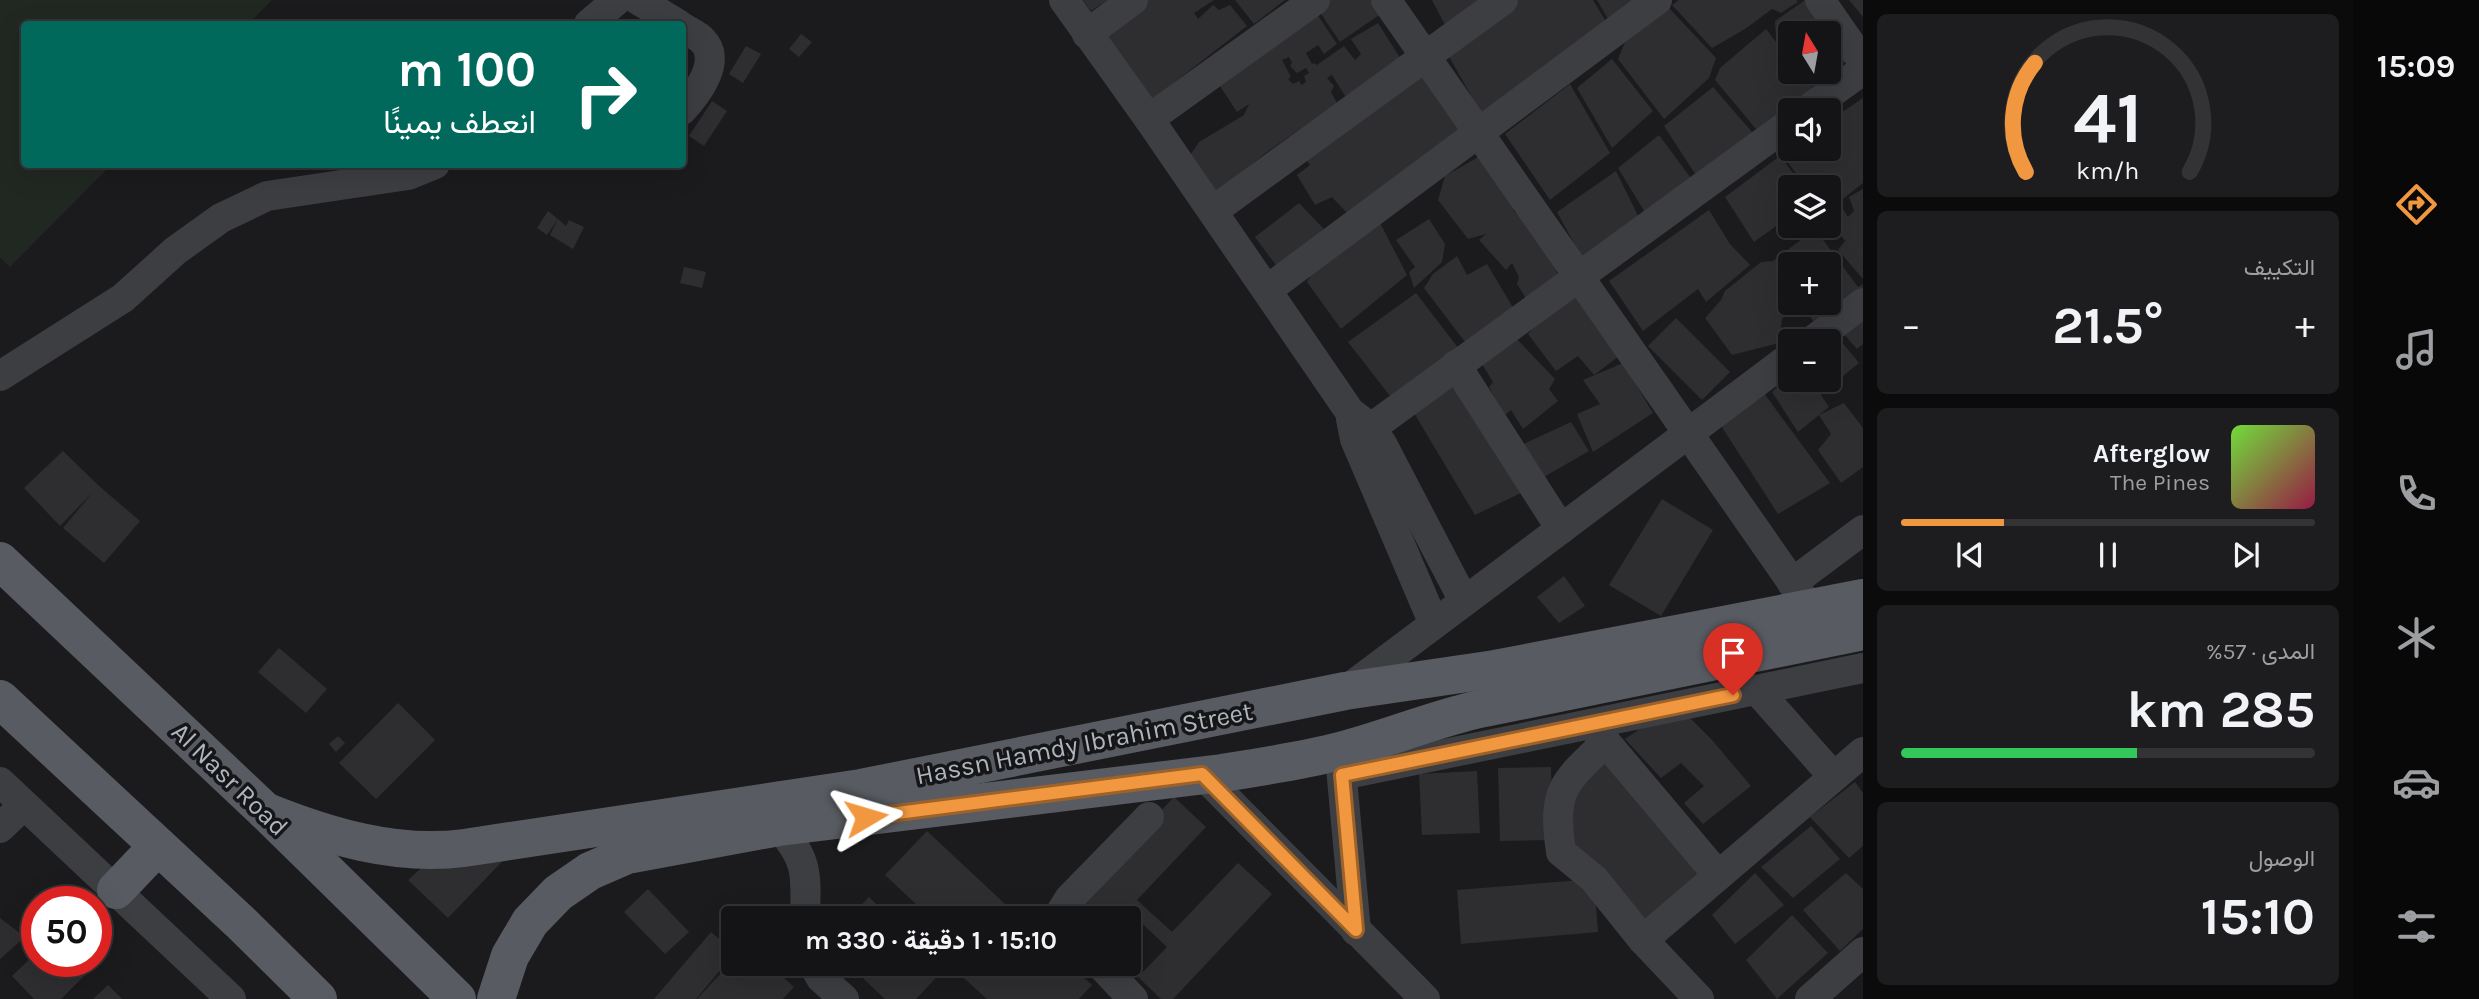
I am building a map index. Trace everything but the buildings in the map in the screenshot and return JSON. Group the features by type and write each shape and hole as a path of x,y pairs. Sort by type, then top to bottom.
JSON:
{"main road":[{"name":"Al Nasr Road","path":"0,561 265,811 457,999"},
{"name":"Hassn Hamdy Ibrahim Street","path":"496,999 510,956 530,922 558,893 590,871 627,855 779,827 864,802 1192,720 1345,691 1495,669 1801,596 1863,598"},
{"name":"Hassn Hamdy Ibrahim Street","path":"265,811 312,830 362,842 441,851 864,802 1202,774 1280,764 1341,763 1439,719 1863,631"},
{"path":"0,699 318,999"},
{"path":"1192,720 1183,730 1179,743 1182,757 1190,768 1202,774"},
{"path":"116,890 158,846"}],"street":[{"path":"592,21 617,0"},
{"path":"638,0 672,21"},
{"path":"1064,0 1213,211 1359,426 1434,624"},
{"path":"1087,34 1133,0"},
{"path":"1149,119 1315,0"},
{"path":"1386,0 1801,596 1863,530"},
{"path":"1213,211 1503,0"},
{"path":"1266,290 1657,0"},
{"path":"1820,0 1863,62"},
{"path":"686,30 703,41 710,62 708,73 686,104"},
{"path":"1823,98 1863,69"},
{"path":"1359,426 1456,366 1778,131"},
{"path":"0,376 123,298 175,251 221,218 268,196 408,175 425,168"},
{"path":"1828,329 1863,303"},
{"path":"1456,366 1561,529"},
{"path":"1345,691 1778,367"},
{"path":"1359,426 1382,444 1464,601"},
{"path":"1356,930 1341,763 1598,733 1757,690 1863,668"},
{"path":"1757,690 1833,776"},
{"path":"1598,733 1717,874"},
{"path":"1598,733 1567,779 1558,806 1561,852 1594,878 1643,940 1699,999"},
{"path":"1643,940 1717,874 1863,752"},
{"path":"1202,774 1425,999"},
{"path":"0,782 231,999"},
{"path":"0,828 24,805"},
{"path":"1065,906 1149,817"},
{"path":"779,827 797,848 802,859 806,906"},
{"path":"1810,999 1863,952"},
{"path":"820,976 844,999"},
{"path":"1111,976 1133,999"}],"shaded area":[{"path":"0,0 272,0 251,21 21,21 21,168 108,168 10,267 0,257"}],"route":[{"path":"866,817 1202,774 1356,930 1342,775 1733,695"}]}
